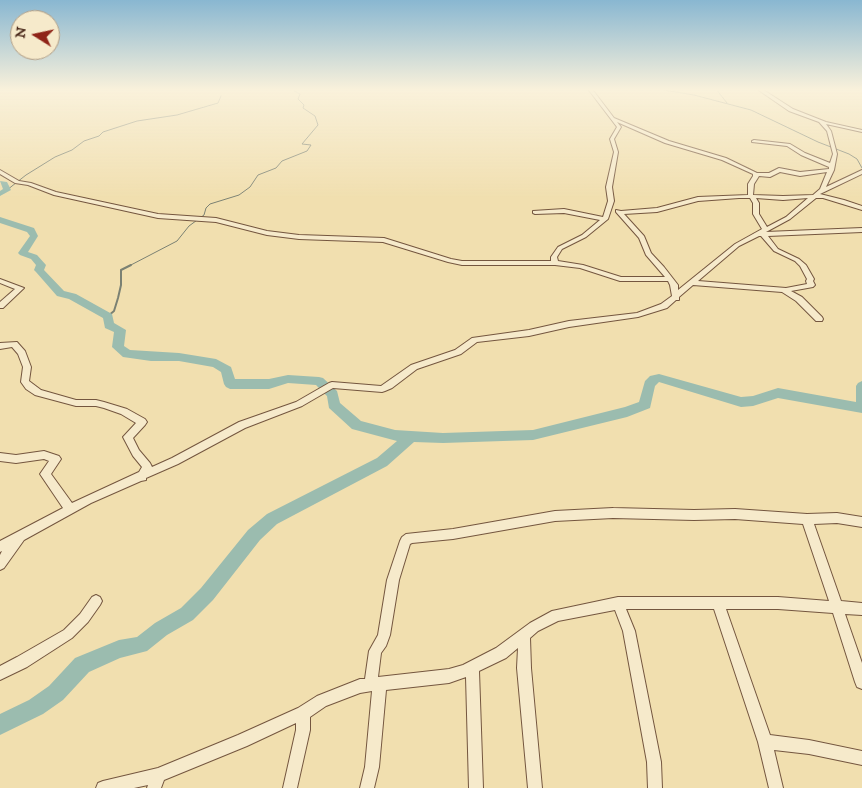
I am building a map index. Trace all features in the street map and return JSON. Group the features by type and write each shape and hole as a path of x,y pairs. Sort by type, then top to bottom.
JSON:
{"street":[{"path":"618,126 612,138 616,152 610,180 609,194 611,202 638,231 644,240 648,254 674,285 676,298"},
{"path":"631,126 679,146 728,160 756,174 770,175 779,170 800,174 831,168"},
{"path":"816,194 831,168 834,154 831,135 824,126"},
{"path":"838,126 862,131"},
{"path":"754,140 788,145 831,168"},
{"path":"0,172 17,182 29,184 54,193 158,216 216,220 282,235 384,240 444,260 462,263 555,263 587,268 620,279 670,279"},
{"path":"0,547 69,508 176,461 242,425 299,404 332,384 382,389 390,386 414,367 458,352 475,340 529,333 569,324 638,315 664,306 676,298 737,245 788,218 816,194 862,172"},
{"path":"756,174 750,190 751,196 756,203 756,214 762,232 773,247 803,265 811,279 809,281 811,285 789,289 788,291"},
{"path":"620,213 666,209 706,198 751,196 779,198 816,194 862,208"},
{"path":"555,263 554,257 560,248 584,236 605,219 611,202"},
{"path":"535,212 564,211 605,219"},
{"path":"762,232 862,230"},
{"path":"0,281 20,288 0,306"},
{"path":"693,283 788,291 819,319"},
{"path":"0,346 14,344 22,353 27,367 25,382 38,393 76,403 104,405 124,411 142,422 128,437 136,454 147,466 142,477"},
{"path":"0,457 16,459 36,455 56,459 45,474 69,508"},
{"path":"367,788 372,768 375,651 382,642 393,580 406,541 410,538 453,534 555,516 604,513 735,514 806,519 831,518 862,522"},
{"path":"806,519 862,682"},
{"path":"0,564 21,536"},
{"path":"0,673 68,634 84,618 96,600"},
{"path":"103,788 156,782 303,713 344,691 375,683 449,676 472,668 501,653 524,635 556,615 618,603 778,603 862,609"},
{"path":"618,603 629,631 654,762 655,788"},
{"path":"719,604 765,742 776,788"},
{"path":"524,635 524,668 535,788"},
{"path":"472,668 476,788"},
{"path":"290,788 303,730 303,713"},
{"path":"765,742 809,747 862,758"}],"waterway":[{"path":"7,190 26,175 55,157 72,150 84,141 99,136 103,132 122,126"},
{"path":"129,266 177,241 189,226 204,215 206,208 210,204 239,195 250,187 258,175 276,168 282,161 307,151 311,145 302,144 317,126"},
{"path":"784,126 849,154 857,159 862,168"},
{"path":"0,183 4,184 7,190 0,194"},
{"path":"0,220 31,230 34,236 23,253 34,257 41,265 39,270 61,294 72,296 108,316 109,325 120,330 118,347 127,354 151,357 179,357 216,363 227,370 230,384 269,384 288,379 319,381 333,394 334,405 357,425 395,435 411,436"},
{"path":"108,316 114,311 118,298 121,285 121,270 129,266"},
{"path":"411,436 443,438 533,435 627,412 645,405 649,384 654,379 659,378 741,402 753,401 778,393 862,408"},
{"path":"862,386 862,403"},
{"path":"0,725 36,707 56,693 82,665 119,649 141,645 161,629 187,614 207,594 254,535 272,519 382,462 411,436"}]}
